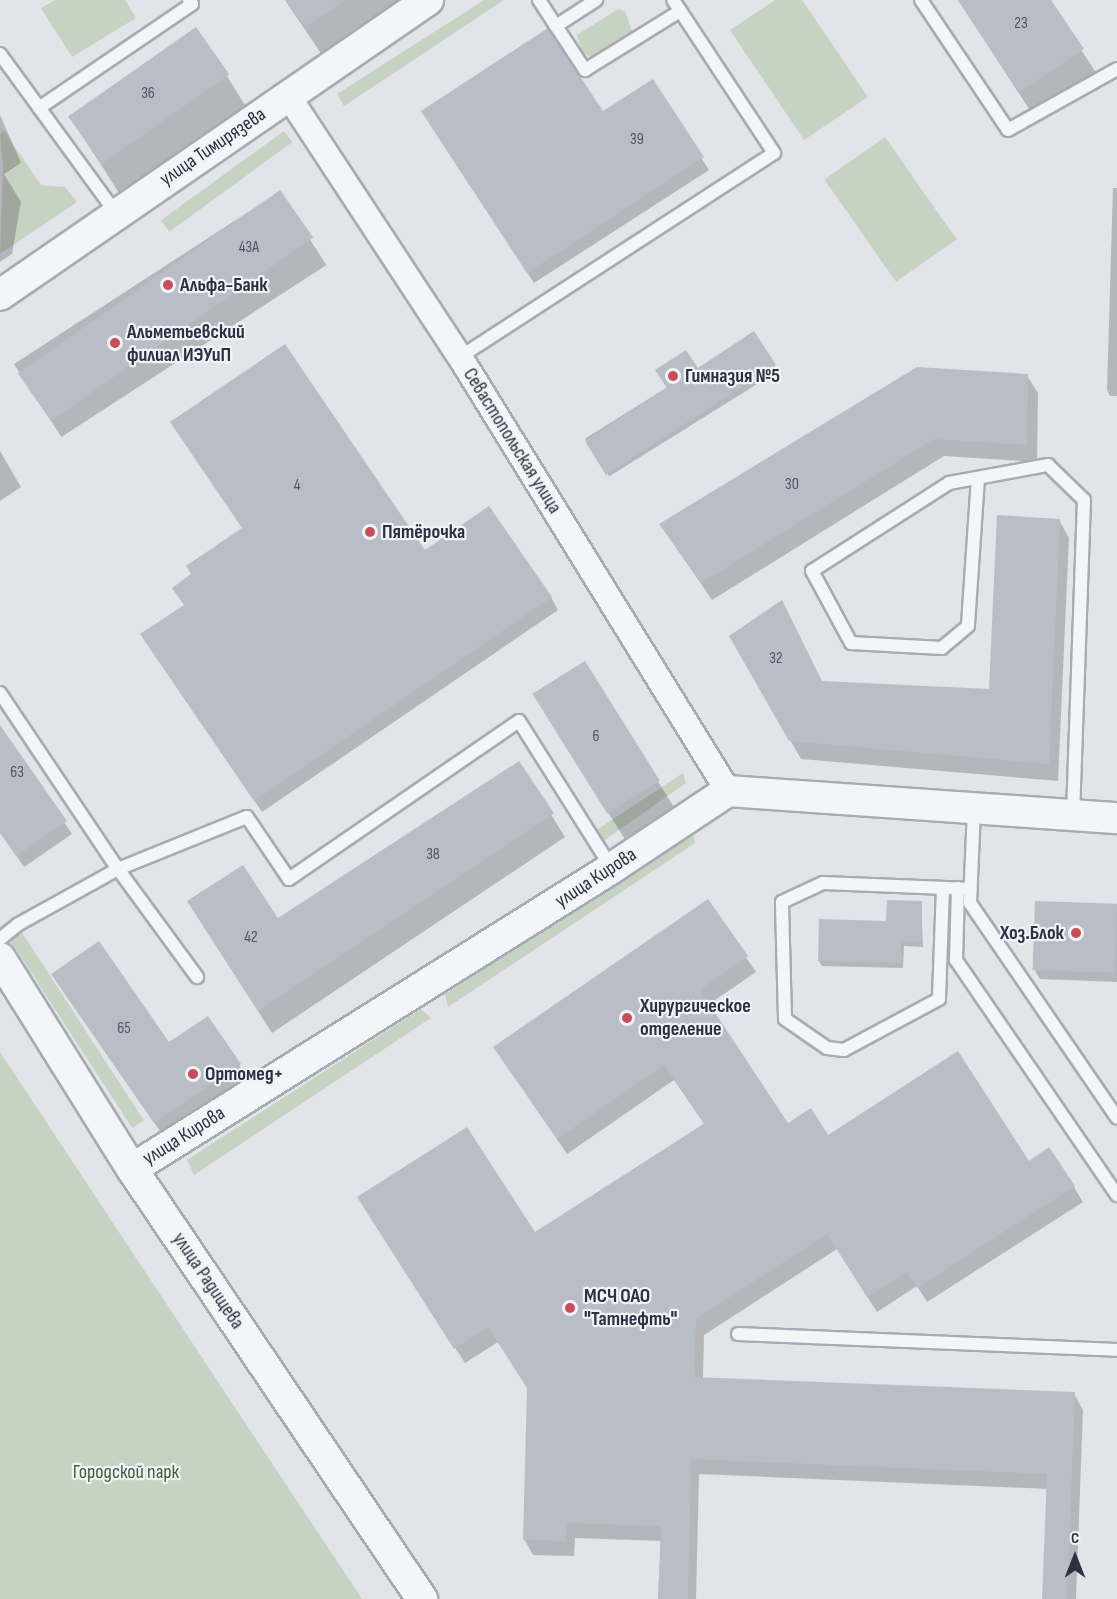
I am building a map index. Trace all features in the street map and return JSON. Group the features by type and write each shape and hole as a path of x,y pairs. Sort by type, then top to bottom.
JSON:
{"street":[{"name":"улица Тимирязева","path":"0,295 428,0"},
{"name":"Севастопольская улица","path":"289,97 460,357 728,791"},
{"path":"728,791 974,810 1117,818"},
{"name":"улица Кирова","path":"132,1169 612,868 728,791"},
{"name":"улица Радищева","path":"0,958 132,1169 422,1599"}],"lane":[{"path":"39,108 192,4 189,0"},
{"path":"539,0 585,70 680,11"},
{"path":"556,26 596,0"},
{"path":"460,357 774,153 673,0"},
{"path":"921,0 1008,130 1117,69"},
{"path":"0,54 116,213"},
{"path":"978,478 968,626 942,648 851,643 813,571 949,483 1048,465 1084,500 1073,815"},
{"path":"0,693 118,869 197,977"},
{"path":"0,939 17,925 118,869 247,817 289,879 519,721 612,868"},
{"path":"974,810 970,903 1117,1118"},
{"path":"943,888 939,999 844,1050 827,1048 785,1019 782,902 823,883 971,889"},
{"path":"958,888 956,960 1117,1195"},
{"path":"738,1334 1117,1350"}],"green space":[{"path":"55,0 125,0 136,18 72,57 41,8"},
{"path":"484,0 504,0 344,106 337,94"},
{"path":"775,0 802,0 868,97 804,140 730,30"},
{"path":"618,9 625,11 632,31 591,57 582,52 577,35"},
{"path":"4,131 41,185 65,187 77,202 0,254 3,169 0,134"},
{"path":"284,131 292,142 169,232 161,220"},
{"path":"885,137 957,239 896,282 824,179"},
{"path":"683,773 686,783 602,842 595,831"},
{"path":"693,835 695,843 448,1007 445,994"},
{"path":"17,925 144,1120 132,1128 5,933"},
{"path":"421,1009 431,1018 194,1175 187,1160"},
{"name":"Городской парк","path":"0,1052 99,1202 362,1599 0,1599"}],"building":[{"path":"286,0 345,0 305,27"},
{"path":"958,0 1051,0 1084,49 1019,92"},
{"path":"196,27 229,75 101,164 68,116"},
{"path":"548,28 603,111 653,79 704,157 527,273 421,111"},
{"name":"Альметьевский филиал ИЭУиП","path":"280,190 313,238 51,421 18,374"},
{"path":"754,331 776,365 606,475 585,441 667,388 655,370 686,350 698,368"},
{"path":"285,344 425,550 489,506 552,597 254,801 140,634 184,605 172,588 191,574 186,566 242,528 170,422"},
{"path":"917,367 1028,374 1027,445 934,439 701,583 659,524"},
{"path":"997,515 1060,519 1049,764 789,741 729,636 782,600 822,681 989,689"},
{"path":"585,661 660,781 607,813 532,694"},
{"path":"0,725 67,821 16,856 0,833"},
{"path":"519,761 554,813 258,1011 187,901 243,865 278,918"},
{"name":"МСЧ ОАО \"Татнефть\"","path":"708,899 748,956 700,990 788,1123 811,1108 828,1135 958,1051 1029,1161 1049,1147 1075,1186 917,1288 907,1272 867,1297 827,1234 696,1319 694,1377 1075,1392 1067,1599 1042,1599 1047,1474 691,1459 688,1599 658,1599 661,1526 567,1523 566,1541 523,1540 527,1388 488,1327 454,1349 357,1197 467,1127 535,1232 705,1123 664,1065 557,1139 493,1047"},
{"path":"887,900 922,901 921,942 901,941 901,963 818,961 819,919 886,921"},
{"name":"Хоз.Блок","path":"1035,901 1117,904 1115,973 1033,970"},
{"path":"99,941 169,1042 208,1016 241,1064 154,1123 51,974"}],"place":[{"name":"Альфа-Банк","path":"168,285"},
{"name":"Альметьевский филиал ИЭУиП","path":"115,343"},
{"name":"Гимназия №5","path":"673,376"},
{"name":"Пятёрочка","path":"370,532"},
{"name":"Хоз.Блок","path":"1076,933"},
{"name":"Хирургическое отделение","path":"627,1018"},
{"name":"Ортомед+","path":"193,1074"},
{"name":"МСЧ ОАО \"Татнефть\"","path":"570,1308"}]}
